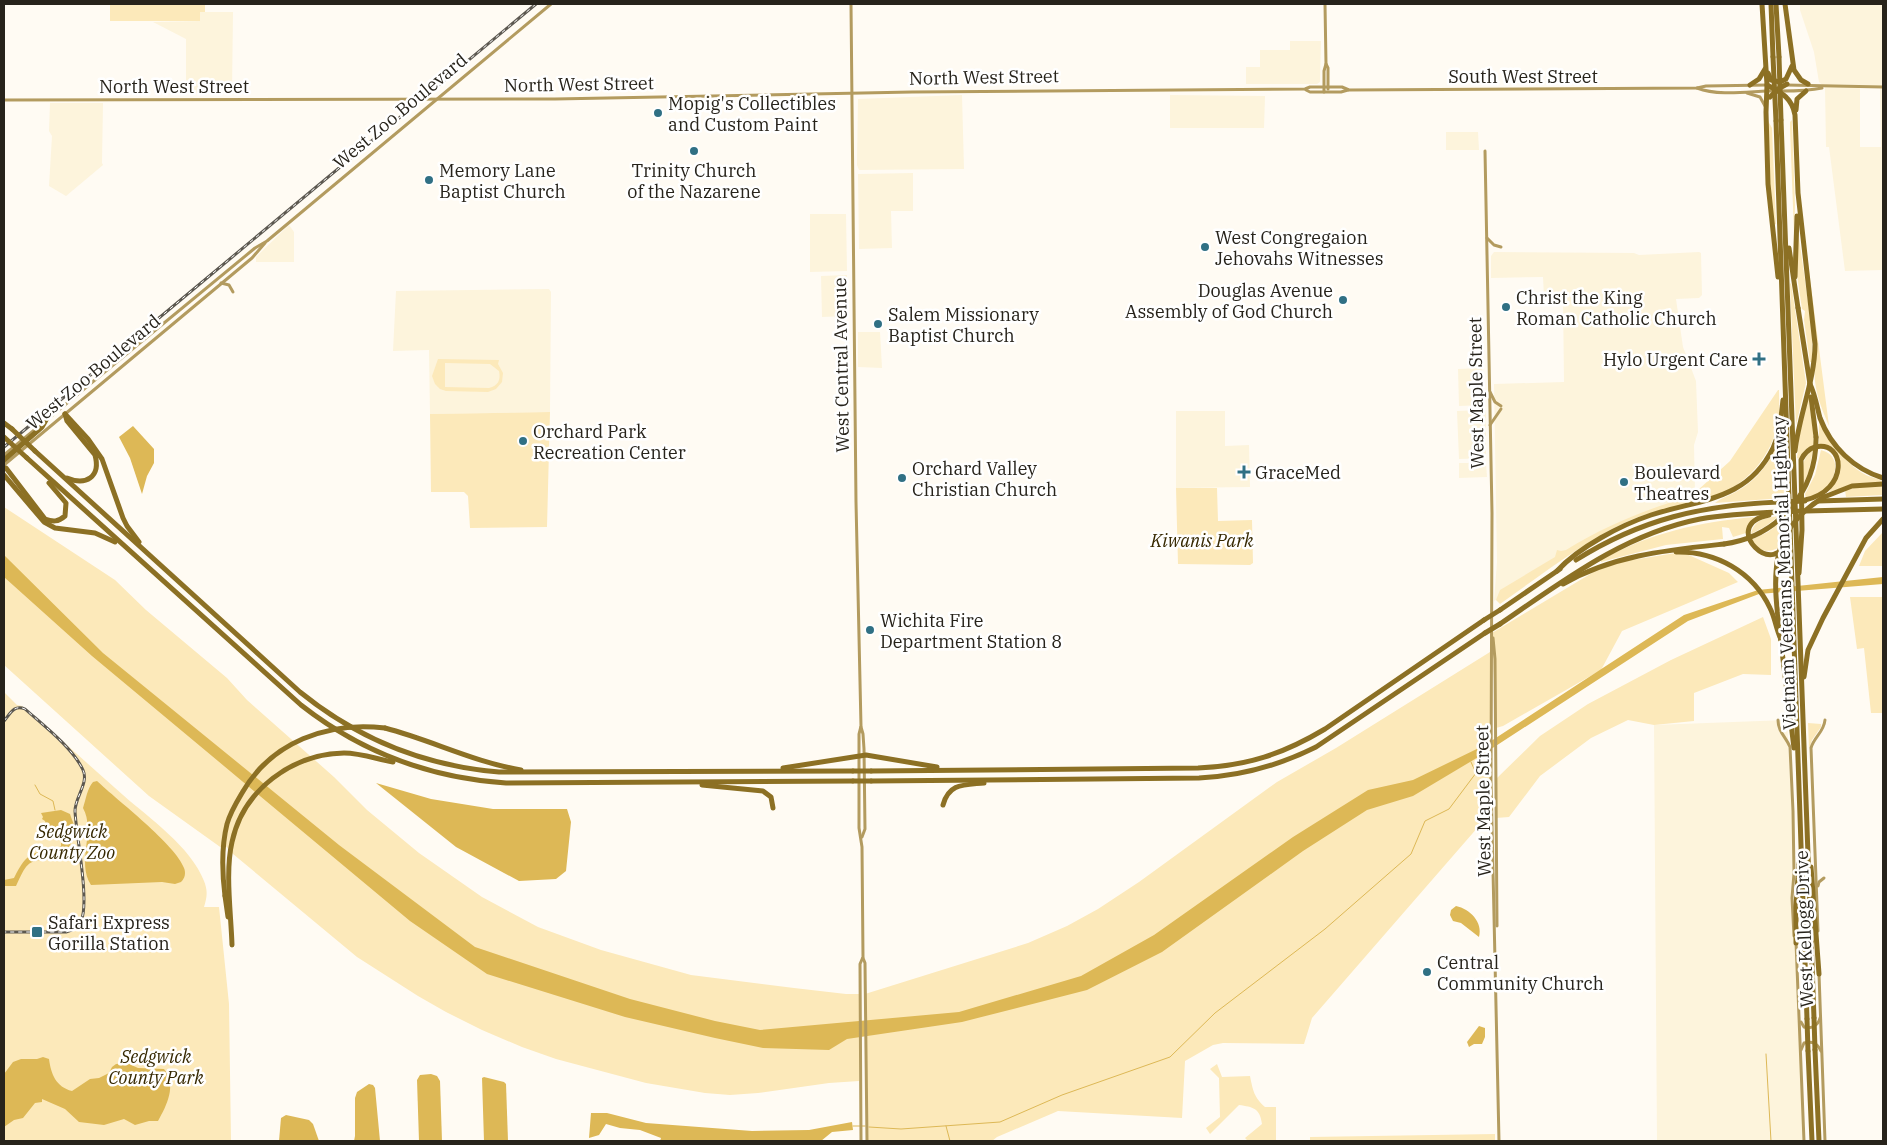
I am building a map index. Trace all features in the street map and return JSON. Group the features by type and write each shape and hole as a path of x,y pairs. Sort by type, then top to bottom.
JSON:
{"highway":[{"path":"1762,4 1767,85 1792,103 1795,115"},
{"name":"Vietnam Veterans Memorial Highway","path":"1771,4 1782,160 1793,461 1796,619 1802,690 1819,1141"},
{"name":"Vietnam Veterans Memorial Highway","path":"1776,4 1776,57"},
{"path":"1785,4 1792,62 1796,75 1808,84"},
{"path":"1750,85 1759,80 1764,72 1765,56"},
{"path":"1782,289 1778,278 1768,184 1766,110 1776,90 1787,82 1792,62"},
{"path":"1766,65 1776,90"},
{"path":"1770,79 1778,83 1787,82"},
{"path":"1793,461 1800,418 1813,366 1814,349 1798,193 1795,115 1797,99 1806,91"},
{"name":"Vietnam Veterans Memorial Highway","path":"1779,120 1782,289 1790,520 1796,562 1800,570 1797,577 1793,716 1798,778 1812,1141"},
{"path":"1526,606 1590,570 1615,561 1648,553 1724,544 1751,537 1772,526 1789,510 1803,491 1812,469 1816,443 1810,384 1790,258 1782,160"},
{"path":"1797,301 1795,275 1798,193"},
{"path":"1810,384 1823,426 1835,445 1856,465 1883,478"},
{"path":"1557,571 1583,550 1622,527 1653,515 1719,498 1747,481 1762,466 1776,440 1781,422 1785,388"},
{"path":"62,476 82,482 93,475 97,468 95,455 67,421 65,414"},
{"path":"65,414 88,439 102,459 127,526 150,556"},
{"path":"4,460 42,427 46,420"},
{"path":"4,423 300,692 344,724 394,749 438,763 488,772 1198,768 1252,762 1294,746 1325,729 1557,571 1611,539 1656,521 1713,507 1779,502 1883,498"},
{"path":"4,438 307,710 356,742 409,765"},
{"path":"1796,562 1801,460 1805,453 1811,449 1821,447 1828,449 1834,454 1838,462 1836,479 1830,488 1822,494 1803,501"},
{"path":"4,467 45,518 52,522 57,521 65,516 66,503 44,474"},
{"path":"4,474 44,522 55,528 103,536 132,554"},
{"path":"1793,716 1775,594 1775,570 1781,547 1793,525 1810,507 1834,492 1859,485 1883,484"},
{"path":"536,773 506,768 385,728 356,726 316,733 298,740 283,749 256,773 237,801 228,822 222,856 232,945 228,896 232,842 237,824 252,800 269,781 294,765 318,756 345,753 365,755 456,777 494,782 1015,780 1229,776 1259,770 1284,762 1316,747 1576,572 1610,551 1636,539 1700,519 1734,515 1883,508"},
{"path":"1778,513 1758,518 1750,528 1750,541 1758,552 1770,554 1781,548 1787,539 1790,520"},
{"path":"1802,690 1808,650 1823,618 1863,542 1874,527 1883,519"},
{"path":"1648,553 1688,552 1709,556 1734,567 1755,585 1771,608 1780,636"},
{"path":"758,771 861,755 950,770"},
{"path":"942,805 946,795 953,788 1015,780"},
{"path":"676,782 763,791 771,797 773,808"},
{"path":"1796,943 1798,871 1801,853"},
{"path":"1808,857 1811,863 1819,974"}],"main road":[{"name":"West Zoo Boulevard","path":"4,455 255,248 267,241 551,4"},
{"name":"West Central Avenue","path":"851,4 860,726 863,734 861,755 865,829 862,838 867,1141"},
{"path":"1325,4 1326,64 1324,72 1326,90"},
{"name":"South West Street","path":"1787,82 1825,87 1883,87"},
{"name":"South West Street","path":"1326,90 1341,92 1349,90 1697,88 1706,86 1767,85"},
{"name":"South West Street","path":"1697,88 1706,92 1739,92 1806,91 1825,87"},
{"name":"North West Street","path":"4,100 555,99 1138,89 1305,89 1310,92 1326,90"},
{"path":"1739,92 1760,98 1766,110"},
{"name":"West Maple Street","path":"1485,151 1492,634 1495,659 1497,901 1495,937"},
{"path":"1486,237 1494,245 1501,248"},
{"name":"West Zoo Boulevard","path":"4,467 259,252 267,241"},
{"path":"221,284 229,285 233,292"},
{"path":"1489,390 1495,402 1501,408 1490,425"},
{"path":"60,409 65,414"},
{"name":"West Maple Street","path":"1492,634 1490,701 1499,1141"},
{"name":"West Kellogg Drive","path":"1778,720 1779,730 1790,748 1793,811 1793,924 1796,943 1804,1141"},
{"name":"West Kellogg Drive","path":"1825,720 1824,729 1811,748 1825,1141"},
{"path":"1817,897 1819,884 1824,878"},
{"name":"West Central Avenue","path":"861,1141 860,964 863,957"},
{"path":"1799,1012 1802,1026 1808,1028 1817,1024 1820,1015"},
{"path":"1800,1051 1804,1044 1811,1042 1817,1044 1822,1054"}],"shaded area":[{"path":"1800,4 1883,4 1883,339 1882,270 1845,271 1829,147 1826,147 1825,87 1819,82 1814,52 1800,10","holes":["1860,87 1880,87 1881,147 1860,147"]},
{"path":"200,12 233,12 232,92 186,93 186,39 153,22 200,21"},
{"path":"1290,41 1321,41 1320,82 1317,84 1246,84 1246,67 1260,67 1260,50 1290,50"},
{"path":"962,95 964,169 859,170 857,165 858,99"},
{"path":"1170,95 1265,96 1264,128 1170,128"},
{"path":"50,103 103,103 103,165 66,196 49,186 52,136 49,131"},
{"path":"1446,132 1478,132 1479,150 1446,150"},
{"path":"913,173 913,211 891,211 892,248 859,249 858,174"},
{"path":"810,214 846,214 847,271 810,272"},
{"path":"289,225 294,232 294,262 256,262 256,257"},
{"path":"1494,252 1634,253 1639,255 1699,252 1701,253 1702,295 1699,298 1676,299 1683,347 1696,381 1698,432 1694,445 1695,493 1671,507 1624,522 1494,601 1497,562 1494,384 1564,382 1563,297 1544,297 1543,277 1491,278 1491,256"},
{"path":"847,275 847,316 822,317 821,276"},
{"path":"549,289 551,292 550,412 430,414 429,350 393,351 396,291"},
{"path":"858,332 880,332 882,368 858,367"},
{"path":"1482,368 1483,405 1459,406 1458,369"},
{"path":"1482,410 1486,412 1486,458 1459,459 1457,411"},
{"path":"1176,411 1225,411 1225,446 1249,445 1250,487 1176,488"},
{"path":"133,426 154,449 154,463 147,476 142,494 130,458 119,437"},
{"path":"1459,463 1486,463 1487,477 1459,478"},
{"path":"4,555 103,653 339,845 475,947 630,999 715,1021 760,1030 959,1012 1081,976 1154,935 1293,837 1368,790 1413,780 1485,745 1684,615 1758,590 1883,577 1883,584 1759,594 1688,621 1485,753 1413,796 1367,810 1303,851 1162,952 1087,990 962,1022 847,1039 829,1050 763,1048 715,1038 625,1017 487,974 410,921 92,656 4,577"},
{"path":"1787,720 1793,833 1792,881 1803,1141 1657,1141 1654,725"},
{"path":"97,781 170,847 179,858 185,870 181,882 175,884 162,882 91,885 85,866 88,826 83,808 89,788 93,782"},
{"path":"376,783 431,799 493,809 567,809 571,822 566,871 556,879 519,881 456,847"},
{"path":"61,810 70,814 74,826 74,837 67,850 55,860 39,860 29,864 16,886 4,886 4,880 14,878 21,865 29,856 40,852 56,852 61,846 61,839 55,837 54,830 47,829 41,813"},
{"path":"1456,906 1466,910 1477,921 1480,931 1479,937 1461,923 1453,921 1450,915 1451,910"},
{"path":"1479,1026 1485,1028 1485,1037 1482,1044 1474,1044 1469,1047 1467,1042"},
{"path":"43,1057 49,1059 51,1070 58,1083 72,1091 90,1079 99,1078 109,1073 116,1064 127,1063 138,1068 164,1069 170,1082 165,1108 158,1121 149,1121 135,1125 124,1119 104,1125 79,1122 65,1109 42,1099 42,1102 35,1103 23,1118 14,1120 4,1127 4,1074 13,1062 21,1059"},
{"path":"431,1074 437,1076 440,1081 442,1141 419,1141 417,1080 420,1075"},
{"path":"482,1078 506,1084 508,1141 484,1141"},
{"path":"369,1084 375,1088 380,1141 354,1141 355,1098 357,1092"},
{"path":"591,1113 607,1113 646,1123 752,1131 809,1130 852,1122 853,1130 832,1132 821,1141 660,1141 661,1138 640,1130 620,1128 606,1124 599,1135 589,1138"},
{"path":"286,1115 309,1120 313,1124 319,1141 279,1141 281,1118"}],"green space":[{"path":"110,4 205,4 205,12 200,12 200,21 110,21"},
{"path":"1792,120 1794,233 1790,129 1790,122"},
{"path":"1768,121 1772,128 1776,224 1774,225 1770,191"},
{"path":"1799,193 1829,426 1816,385 1816,360"},
{"path":"1798,231 1812,330 1812,362 1810,362 1804,320 1805,311 1802,309 1797,275"},
{"path":"1790,284 1806,383 1796,425"},
{"path":"438,359 499,360 498,364 503,373 502,382 496,389 488,392 446,391 440,389 435,384 432,376","holes":["445,363 490,364 499,371 500,377 495,386 489,388 445,387"]},
{"path":"1778,390 1779,416 1775,433 1764,457 1747,477 1724,492 1712,497 1646,514 1624,523 1576,550 1500,604 1496,600 1500,590 1555,557 1557,550 1566,550 1610,526 1656,507 1688,497 1698,490 1730,461"},
{"path":"1808,395 1814,446 1806,449 1799,459 1797,458 1799,438"},
{"path":"550,412 547,527 470,528 468,496 464,492 431,492 430,414"},
{"path":"1819,419 1838,450 1850,464 1866,475 1883,482 1855,484 1829,492 1837,478 1839,463 1834,451 1819,444"},
{"path":"1782,427 1784,498 1715,503 1736,492 1755,478 1772,454"},
{"path":"1813,450 1809,471 1803,485 1804,461"},
{"path":"1821,450 1833,458 1835,471 1833,478 1829,485 1818,495 1806,498 1805,494 1815,475"},
{"path":"1862,486 1883,486 1883,495 1846,497 1845,490"},
{"name":"Kiwanis Park","path":"1176,488 1217,488 1218,521 1252,520 1253,563 1250,565 1178,564"},
{"path":"4,507 115,580 146,610 227,678 247,700 334,777 367,810 419,853 482,897 538,927 601,950 691,975 859,994 859,1081 730,1095 705,1093 646,1083 556,1059 482,1030 418,996 357,957 233,854 224,844 223,849 149,796 4,665"},
{"path":"1779,516 1751,534 1755,525 1761,520"},
{"path":"1754,517 1746,533 1733,537 1729,528 1722,527 1723,539 1666,545 1601,562 1601,560 1619,551 1675,530 1714,522"},
{"path":"1785,519 1785,532 1778,548 1766,551 1751,540 1768,532"},
{"path":"1883,532 1883,566 1859,566 1865,551"},
{"path":"1682,552 1729,573 1738,582 1622,631 1601,670 1503,726 1496,728 1492,633 1607,564"},
{"path":"1850,597 1883,597 1883,713 1871,713 1864,648 1857,649"},
{"path":"1763,617 1771,639 1771,675 1743,674 1694,693 1694,721 1654,725 1628,720 1591,738 1540,776 1509,817 1496,818 1496,779 1540,736 1588,704 1671,660"},
{"path":"1490,652 1492,811 1312,1018 1304,1044 1223,1043 1213,1045 1185,1061 1182,1118 1058,1111 997,1137 992,1141 867,1141 865,994 1028,943 1067,926 1098,909 1139,882 1277,782 1336,748"},
{"path":"4,692 157,823 180,845 198,868 204,881 207,894 204,907 219,907 229,1004 231,1141 4,1141"},
{"path":"1808,723 1821,724 1809,749"},
{"path":"1217,1064 1222,1077 1250,1076 1253,1090 1258,1100 1265,1107 1276,1107 1276,1141 1248,1141 1245,1138 1262,1124 1260,1115 1255,1109 1239,1105 1210,1134 1206,1128 1220,1117 1219,1078 1210,1069"},
{"path":"1495,1134 1495,1141 1310,1141 1310,1137"}],"waterway":[{"path":"869,1127 901,1129 1000,1122 1062,1095 1170,1057 1215,1013 1325,929 1411,854 1425,821 1449,809 1476,773 1471,762"},
{"path":"35,785 40,794 53,801 55,810"},
{"path":"1766,1054 1771,1141"},
{"path":"853,1126 865,1126"},
{"path":"946,1126 950,1141"}],"railway":[{"path":"4,447 536,4"},
{"path":"4,721 15,709 25,709 65,745 78,762 84,775 75,811 84,899 81,921 74,928 66,932 4,932"}],"place":[{"name":"Mopig's Collectibles and Custom Paint","path":"658,113"},
{"name":"Trinity Church of the Nazarene","path":"694,151"},
{"name":"Memory Lane Baptist Church","path":"429,180"},
{"name":"West Congregaion Jehovahs Witnesses","path":"1205,247"},
{"name":"Douglas Avenue Assembly of God Church","path":"1343,300"},
{"name":"Christ the King Roman Catholic Church","path":"1506,307"},
{"name":"Salem Missionary Baptist Church","path":"878,324"},
{"name":"Hylo Urgent Care","path":"1759,359"},
{"name":"Orchard Park Recreation Center","path":"523,441"},
{"name":"GraceMed","path":"1244,472"},
{"name":"Orchard Valley Christian Church","path":"902,478"},
{"name":"Boulevard Theatres","path":"1624,482"},
{"name":"Wichita Fire Department Station 8","path":"870,630"},
{"name":"Safari Express Gorilla Station","path":"37,932"},
{"name":"Central Community Church","path":"1427,972"}],"park label":[{"name":"Sedgwick County Zoo","path":"72,841"},
{"name":"Sedgwick County Park","path":"156,1066"}]}
